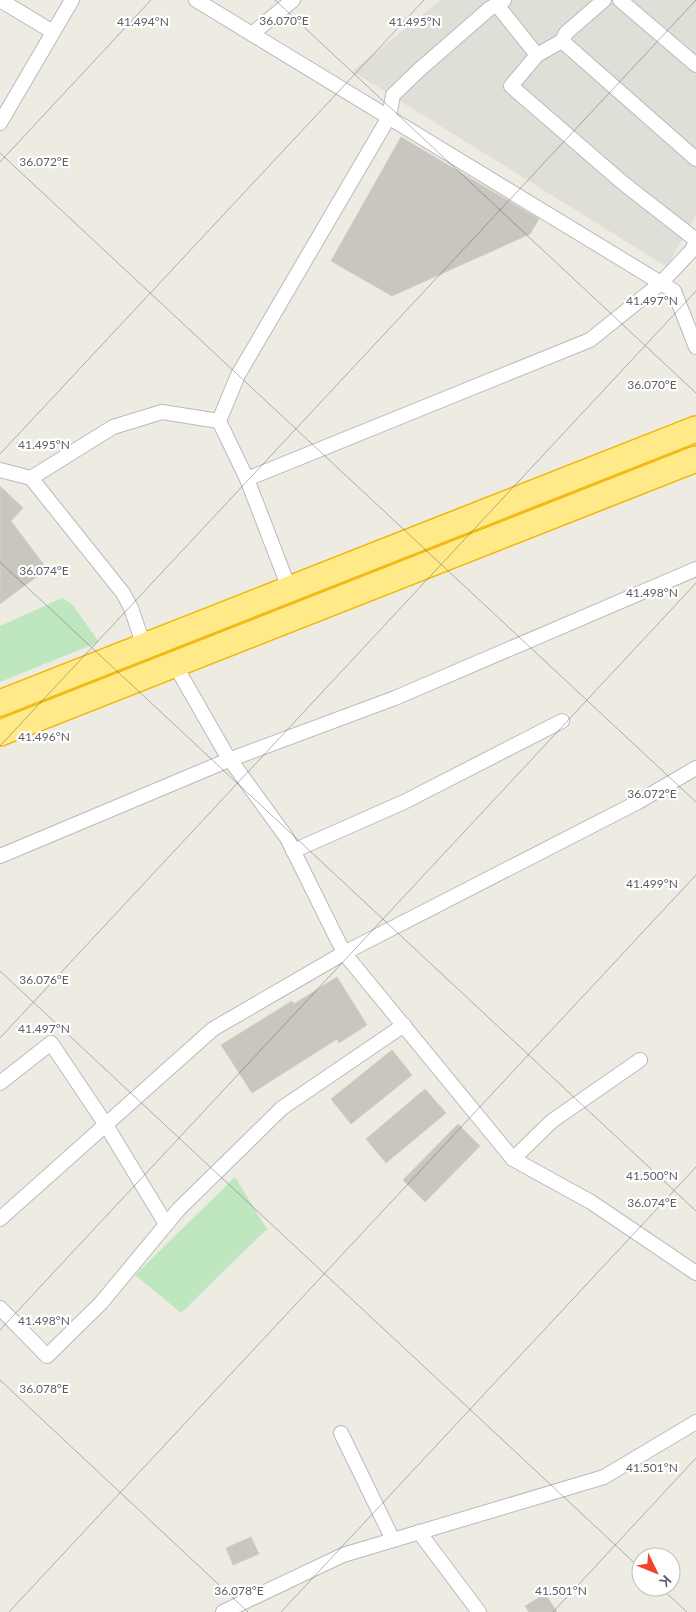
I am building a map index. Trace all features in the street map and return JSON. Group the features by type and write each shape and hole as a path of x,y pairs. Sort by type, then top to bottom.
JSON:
{"highway":[{"path":"0,703 696,429"},
{"path":"0,733 696,459"}],"street":[{"path":"0,0 53,32"},
{"path":"0,122 72,0"},
{"path":"196,0 674,291 696,347"},
{"path":"253,33 293,0"},
{"path":"247,478 590,340 662,284 692,250 696,241 623,183 511,86 538,55 562,41 566,34 604,0"},
{"path":"620,0 696,65"},
{"path":"289,588 247,478 219,421 238,375 390,117 393,95 489,9 500,3 538,55"},
{"path":"562,41 696,159"},
{"path":"31,478 113,427 129,422 162,412 219,421"},
{"path":"0,470 31,478 123,593 131,608 144,646"},
{"path":"0,856 231,759 395,698 696,568"},
{"path":"175,665 231,759 287,838 344,953 513,1159 591,1202 696,1273"},
{"path":"294,851 404,802 562,721"},
{"path":"0,1219 213,1029 344,953 638,802 696,768"},
{"path":"0,1308 47,1356 101,1303 166,1224 282,1108 404,1026"},
{"path":"0,1083 51,1043 106,1125 166,1224"},
{"path":"513,1159 552,1121 640,1060"},
{"path":"223,1612 343,1556 604,1477 696,1422"},
{"path":"341,1432 392,1540"},
{"path":"419,1532 479,1612"}],"shaded area":[{"path":"441,0 696,0 696,215 667,267 352,71"}],"green space":[{"path":"62,598 72,604 99,642 0,682 0,626"},
{"path":"235,1177 267,1229 181,1313 135,1275"}],"building":[{"path":"401,137 539,219 530,234 392,296 331,261"},
{"path":"0,486 23,508 11,521 47,569 0,604"},
{"path":"337,977 367,1025 339,1043 337,1039 252,1093 221,1045 292,1001 294,1004"},
{"path":"392,1050 412,1075 351,1124 331,1099"},
{"path":"425,1089 446,1113 386,1163 366,1139"},
{"path":"458,1124 480,1146 425,1202 403,1180"},
{"path":"251,1537 259,1554 233,1565 226,1548"},
{"path":"545,1594 557,1612 529,1612 525,1606"}]}
